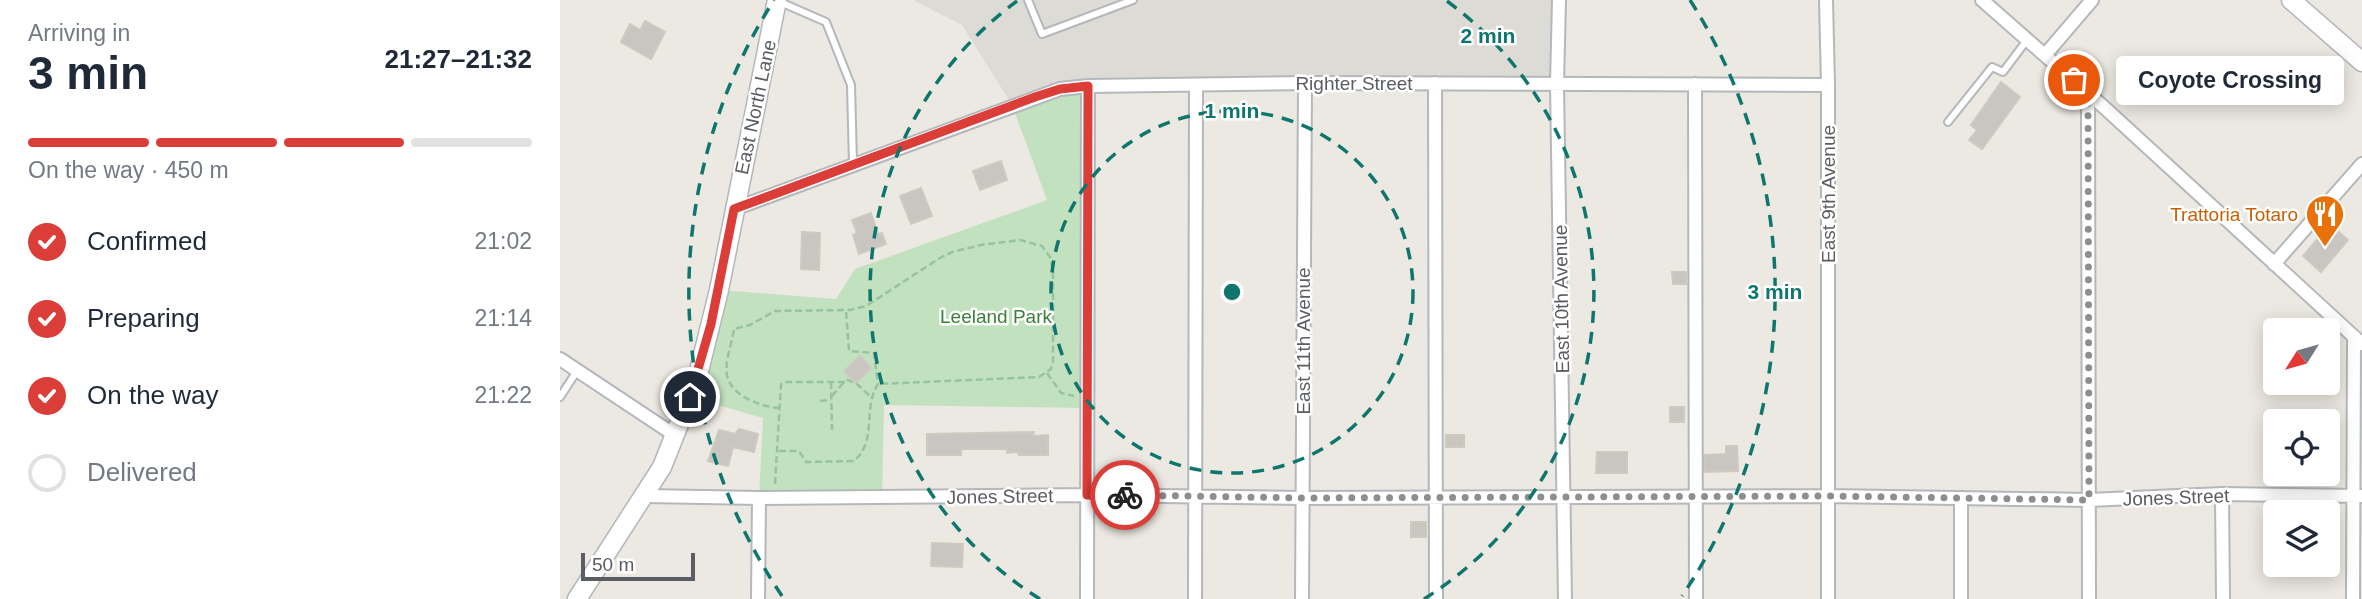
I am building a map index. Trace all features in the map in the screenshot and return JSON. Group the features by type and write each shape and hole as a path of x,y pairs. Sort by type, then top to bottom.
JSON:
{"street":[{"name":"East North Lane","path":"577,599 645,496 676,436 697,379 777,0"},
{"name":"East 10th Avenue","path":"1559,0 1557,84 1565,599"},
{"name":"East 9th Avenue","path":"1826,0 1828,599"},
{"path":"1982,0 2088,93 2358,340 2358,496 2353,599"},
{"path":"2291,0 2362,62"},
{"path":"2045,55 2090,1"},
{"name":"Righter Street","path":"734,209 1060,89 1088,86 1305,83 1828,85"},
{"name":"East 11th Avenue","path":"1302,599 1305,83"},
{"path":"1435,83 1436,599"},
{"path":"1695,84 1696,599"},
{"path":"1195,599 1196,85"},
{"path":"1087,599 1088,86"},
{"path":"2088,93 2089,599"},
{"path":"2274,264 2362,164"},
{"path":"560,359 676,436"},
{"path":"2222,494 2222,599"},
{"name":"Jones Street","path":"645,496 1829,496 2089,500 2222,494 2358,496"},
{"path":"758,599 766,498"},
{"path":"1961,498 1961,599"}],"lane":[{"path":"777,0 826,22 851,85 853,164"},
{"path":"1028,0 1042,34 1133,0"},
{"path":"1948,122 1992,67 2003,72 2027,40"},
{"path":"560,397 577,371"}],"path":[{"path":"780,408 768,407 746,397 729,381 728,362 734,330 750,325 775,311 846,310 866,306 952,252 1020,240 1042,246 1050,257 1053,271 1053,362 1047,373 1039,377 878,384"},
{"path":"779,451 799,451 806,462 854,461 864,450 868,441 871,397 878,384 874,353 849,351 846,310"},
{"path":"1047,373 1061,393 1088,396"},
{"path":"820,401 831,398 846,379 858,385 871,397"},
{"path":"831,382 832,430"},
{"path":"766,498 779,451 781,384 844,383"}],"shaded area":[{"path":"913,0 1559,0 1557,84 1088,86 1012,105 962,25"}],"green space":[{"name":"Leeland Park","path":"1088,86 1088,408 884,405 882,497 759,498 763,418 690,397 719,290 836,299 855,269 1047,200 1012,105"}],"building":[{"path":"645,21 665,32 651,59 621,42 630,24 640,30"},
{"path":"2001,82 2020,97 1982,149 1969,140 1977,130 1971,125"},
{"path":"1001,161 1007,180 980,190 973,171"},
{"path":"921,188 932,216 911,224 900,196"},
{"path":"871,213 878,234 882,233 886,244 859,254 853,235 857,233 852,220"},
{"name":"Trattoria Totaro","path":"2330,224 2348,240 2321,272 2303,256"},
{"path":"802,232 820,233 819,270 801,269"},
{"path":"1672,272 1686,272 1686,284 1673,284"},
{"path":"860,356 871,368 856,383 844,371"},
{"path":"1670,407 1684,407 1684,422 1670,422"},
{"path":"739,429 758,434 754,452 733,447 728,466 708,461 719,430 735,434"},
{"path":"1034,432 1033,436 1048,435 1048,455 1019,455 1018,452 1007,453 1007,449 961,449 961,455 927,455 927,434"},
{"path":"1446,435 1464,435 1464,447 1446,447"},
{"path":"1726,446 1737,446 1738,471 1704,472 1704,455 1726,454"},
{"path":"1597,452 1627,452 1627,473 1596,473"},
{"path":"1411,522 1426,522 1426,537 1411,537"},
{"path":"932,543 963,544 962,567 931,566"}],"way so far":[{"path":"1125,495 1302,498 1829,496 2089,500 2088,93 2074,80"}],"place":[{"name":"Coyote Crossing","path":"2074,80"},
{"name":"Trattoria Totaro","path":"2325,248"}],"route":[{"path":"690,397 719,290 734,209 1035,97 1060,89 1088,86 1087,495 1125,495"}]}
